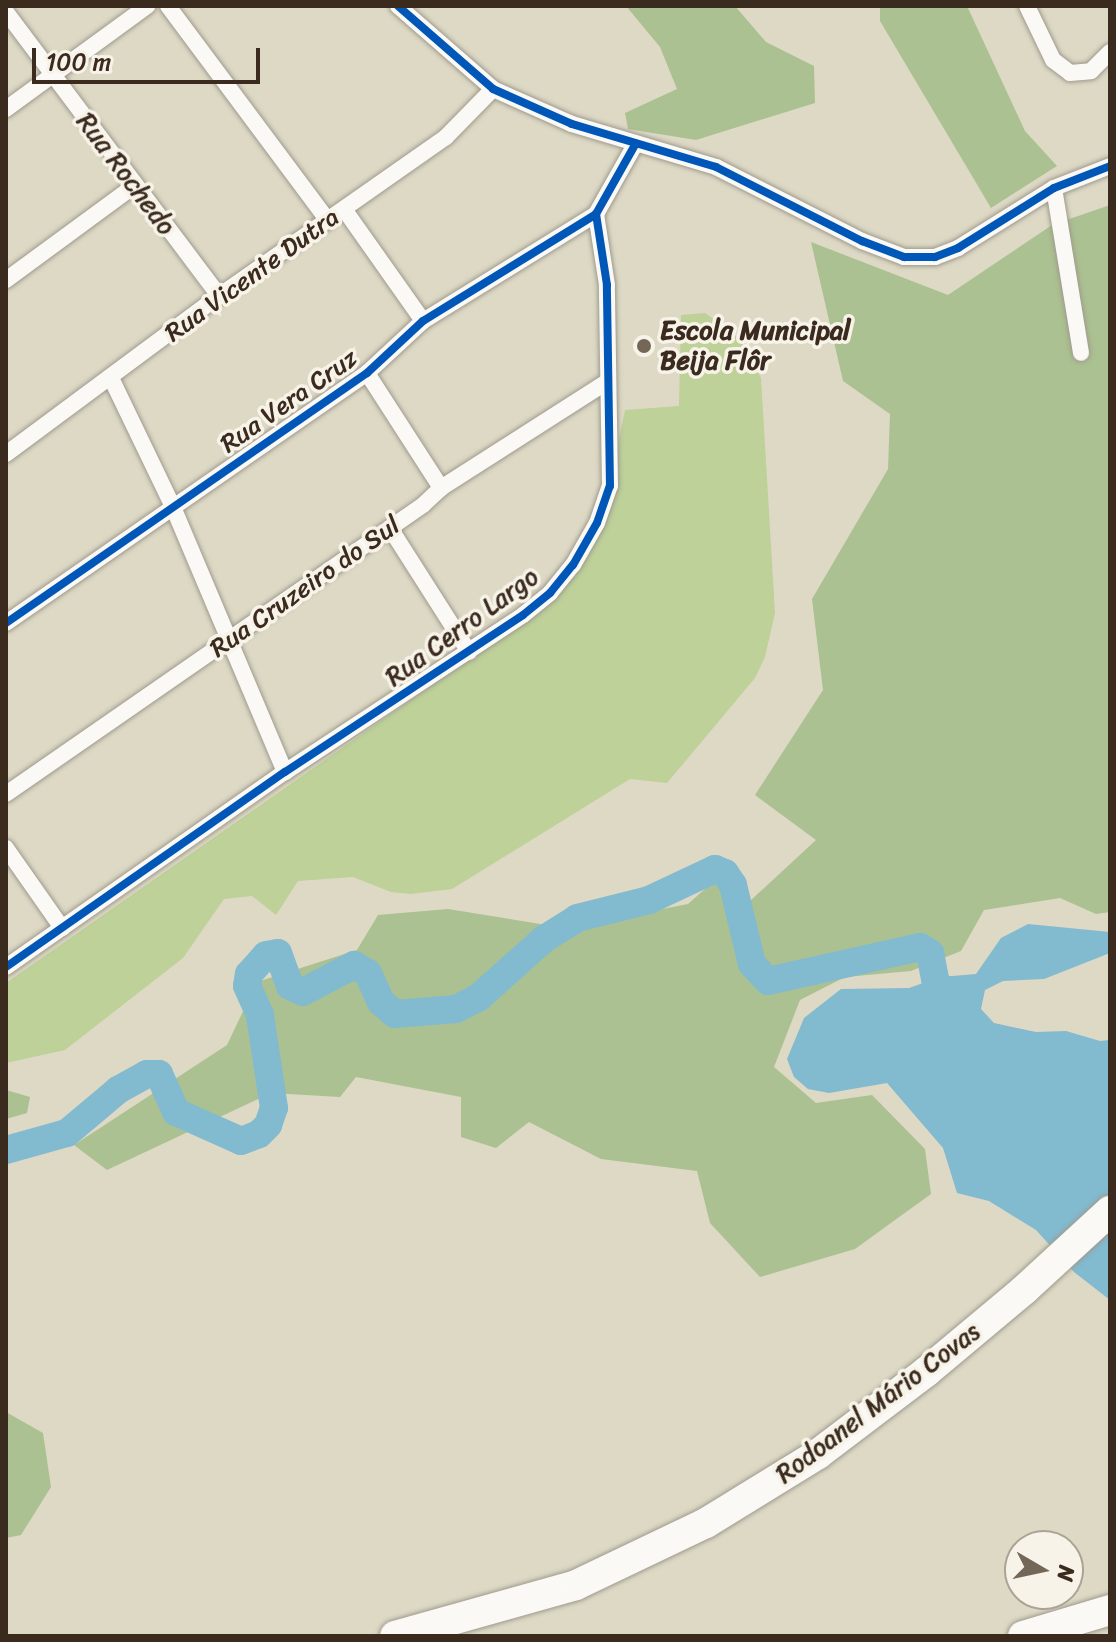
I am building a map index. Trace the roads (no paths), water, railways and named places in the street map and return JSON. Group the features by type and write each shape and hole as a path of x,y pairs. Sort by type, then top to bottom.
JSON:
{"highway":[{"name":"Rodoanel Mário Covas","path":"395,1636 576,1585 706,1523 818,1454 926,1372 1024,1290 1110,1211"},
{"path":"1023,1636 1110,1610"}],"street":[{"path":"6,109 147,6"},
{"path":"168,6 328,221"},
{"path":"398,6 493,89 572,124 716,167 862,241 904,257 920,259 958,248 1054,188 1110,166"},
{"path":"1027,6 1053,60 1070,73 1091,71 1110,52"},
{"name":"Rua Rochedo","path":"6,12 219,296"},
{"name":"Rua Vicente Dutra","path":"6,454 219,296 446,137 493,89"},
{"path":"596,214 636,143"},
{"path":"6,280 134,186"},
{"path":"1054,188 1081,353"},
{"path":"344,209 423,321"},
{"name":"Rua Vera Cruz","path":"6,623 367,373 423,321 596,214"},
{"name":"Rua Cerro Largo","path":"6,967 285,772 469,652 550,593 573,565 597,523 610,486 612,448 607,382 607,285 596,214"},
{"path":"367,373 441,488"},
{"path":"111,378 173,507 285,772"},
{"name":"Rua Cruzeiro do Sul","path":"6,794 390,528 441,488 607,382"},
{"path":"390,528 469,652"},
{"path":"6,848 62,928"}],"water":[{"path":"1028,924 1110,932 1110,953 1044,979 1003,981 985,990 981,1009 994,1023 1036,1032 1066,1031 1100,1041 1110,1040 1110,1300 1074,1272 1036,1230 989,1201 957,1193 943,1148 887,1083 829,1093 808,1089 794,1077 787,1059 804,1018 841,989 909,988 940,977 976,974 1001,938"}],"waterway":[{"path":"6,1150 67,1133 118,1090 147,1074 159,1074 176,1112 241,1141 259,1134 268,1125 274,1108 260,1015 247,986 249,974 266,955 278,953 290,986 303,992 354,965 368,973 381,1002 395,1014 456,1009 478,998 544,939 577,918 649,900 715,869 725,873 733,885 752,964 768,981 920,947 930,953 935,979 948,1012"}],"place":[{"name":"Escola Municipal Beija Flôr","path":"644,346"}]}
